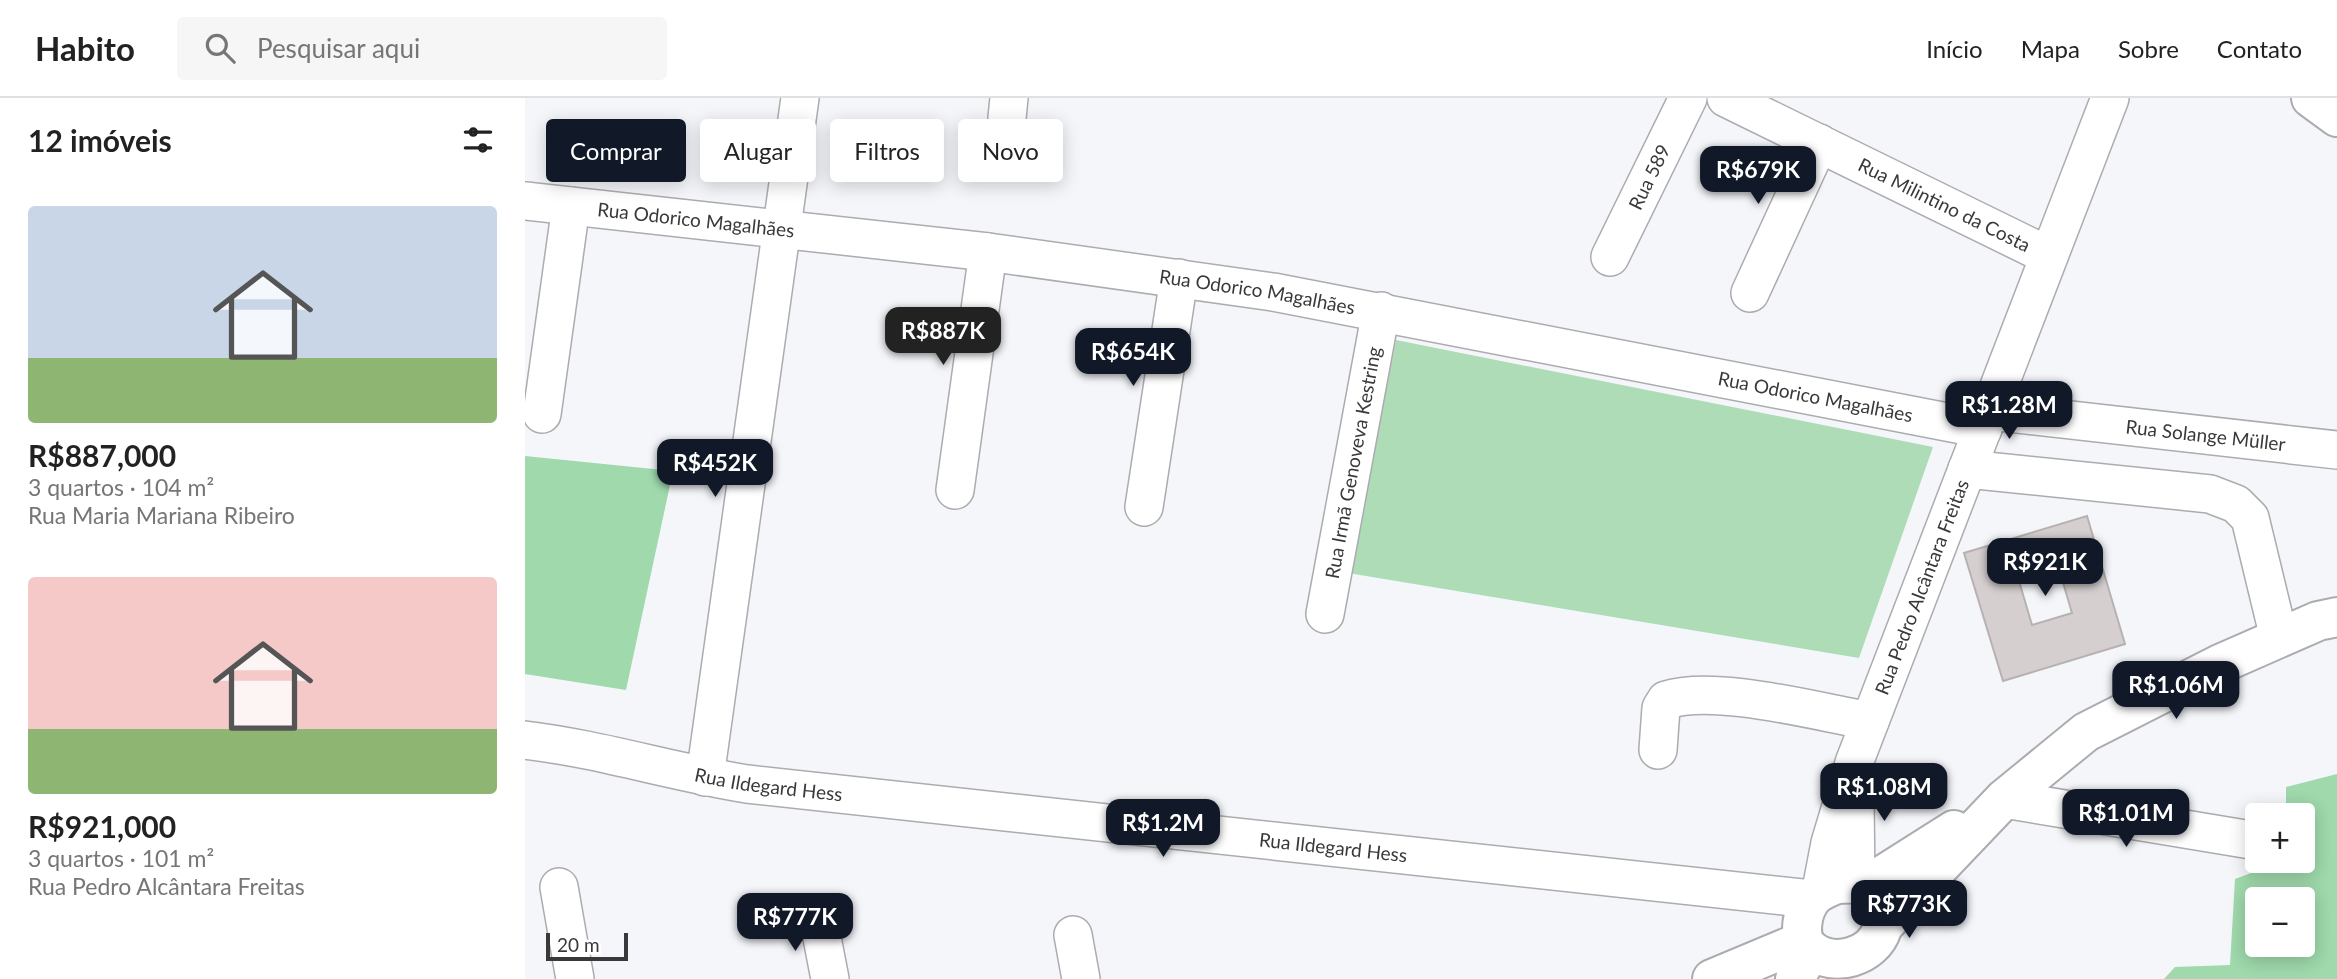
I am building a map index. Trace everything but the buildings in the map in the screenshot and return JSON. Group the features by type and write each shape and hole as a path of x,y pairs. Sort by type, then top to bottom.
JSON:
{"main road":[{"path":"2311,98 2337,117"},
{"path":"1712,979 1861,955 1875,943 1883,926 2004,799 2086,732 2220,664 2318,621 2337,617"},
{"path":"1813,961 1803,920 1838,890 2004,799"},
{"path":"1838,890 1879,904 1883,926"}],"street":[{"path":"705,777 800,98"},
{"name":"Rua 589","path":"1610,257 1688,98"},
{"name":"Rua Milintino da Costa","path":"1726,98 2049,256"},
{"name":"Rua Pedro Alcântara Freitas","path":"1838,890 1854,763 2110,98"},
{"path":"1750,293 1819,143"},
{"name":"Rua Odorico Magalhães","path":"525,201 988,252 1273,292 1986,420"},
{"path":"542,414 571,206"},
{"path":"955,490 988,252"},
{"path":"1144,507 1178,278"},
{"name":"Rua Irmã Genoveva Kestring","path":"1325,614 1381,311"},
{"name":"Rua Solange Müller","path":"1986,420 2337,450"},
{"path":"1968,468 2210,494 2236,504 2250,518 2279,638"},
{"path":"1658,750 1661,708 1666,699 1681,695 1755,700 1870,721"},
{"name":"Rua Ildegard Hess","path":"525,740 614,755 705,777 808,791 1838,890"},
{"path":"2004,799 2245,839"},
{"path":"559,887 575,979"},
{"path":"818,917 829,979"},
{"path":"1073,935 1081,979"}],"green space":[{"path":"1396,340 1933,447 1859,658 1348,573"},
{"path":"525,456 673,471 626,690 525,674"},
{"path":"2337,774 2337,979 2164,979 2175,967 2230,965 2235,879 2251,873 2315,873 2315,803 2286,803 2286,787"}]}
